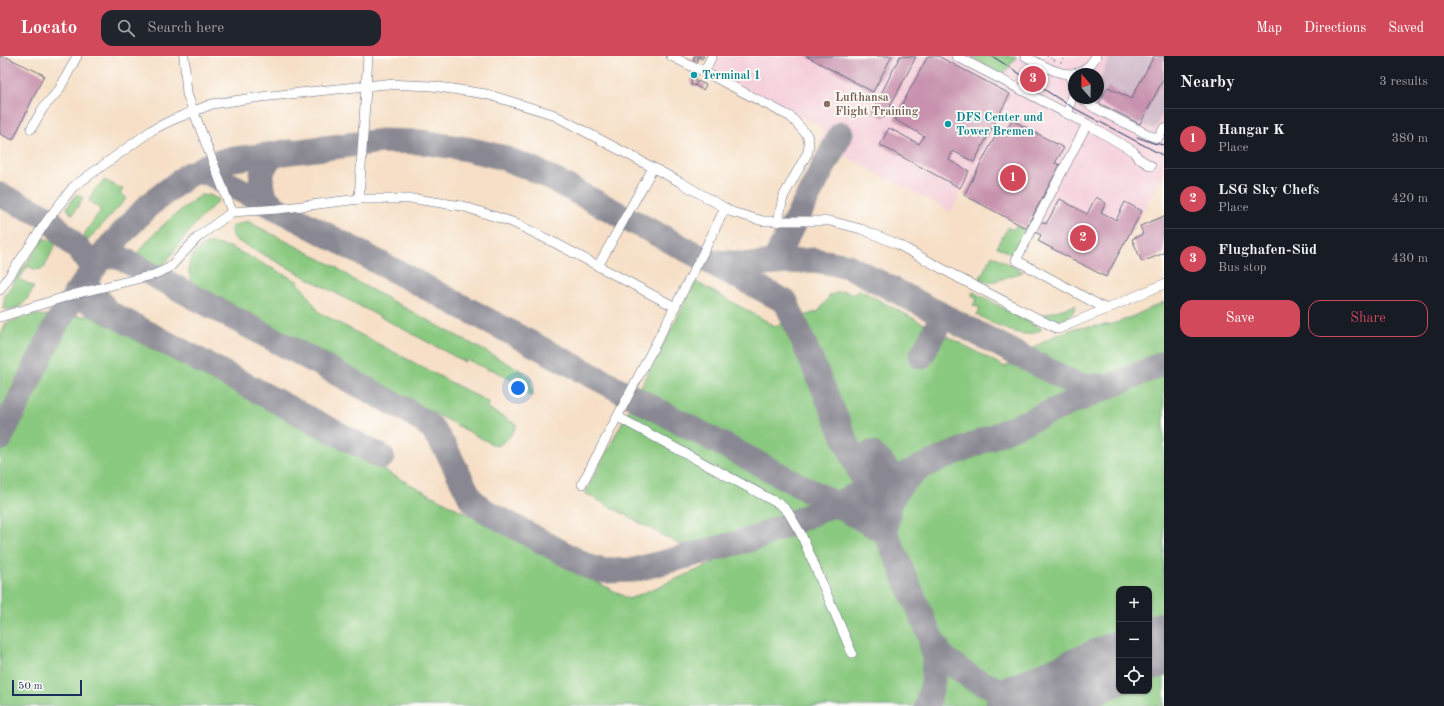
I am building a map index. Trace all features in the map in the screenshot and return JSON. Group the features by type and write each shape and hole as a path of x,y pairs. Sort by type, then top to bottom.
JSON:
{"lane":[{"path":"31,128 43,108 59,90 78,56"},
{"path":"184,56 187,94 232,212"},
{"path":"360,199 368,56"},
{"path":"671,56 791,117 807,135 809,143 808,152 782,197 778,222"},
{"path":"698,69 712,56"},
{"path":"956,56 1088,124 1133,150 1138,158 1152,166"},
{"path":"1025,56 1056,72 1068,75"},
{"path":"1087,68 1090,66 1096,56"},
{"path":"0,290 48,219 73,188 152,130 194,110 212,104 261,96 385,84 432,86 486,94 552,114 732,212 763,222 830,221 861,229 897,244 1058,329 1164,284"},
{"path":"1068,114 1070,104"},
{"path":"1089,104 1151,136 1161,138 1164,128"},
{"path":"1088,124 1016,260 1106,309"},
{"path":"598,266 653,168"},
{"path":"0,317 75,294 153,275 169,268 198,237 232,212 278,209 360,199 415,199 462,206 512,222 675,307"},
{"path":"582,484 725,208"},
{"path":"618,417 782,505 801,534 852,654"}],"path":[{"path":"1061,63 1066,56"}],"shaded area":[{"path":"717,56 1111,56 1104,70 1104,68 1068,68 1068,104 1101,104 1154,130 1164,112 1164,172 1106,277 1038,241 1041,235 1035,232 1036,229 1028,225 1059,165 997,133 966,190 962,189 951,212 820,142 824,135 820,126 716,73 714,63"},
{"path":"1111,56 1164,56 1164,112 1154,130 1101,104 1104,104 1104,70"}],"green space":[{"path":"970,56 1015,56 1016,57 1003,75"},
{"path":"104,180 123,189 120,194 127,198 87,241 85,238 85,233 100,211 100,209 89,201 95,189"},
{"path":"77,194 83,198 73,214 70,213 67,207"},
{"path":"201,195 210,195 219,200 195,224 165,263 159,267 136,255 166,222"},
{"path":"247,221 336,267 357,282 522,371 530,378 533,396 518,390 525,379 516,374 513,381 491,369 489,370 466,359 465,362 238,241 232,235 232,226"},
{"path":"1016,226 1026,231 1014,255 997,247 1008,227 1013,230"},
{"path":"44,238 56,243 44,268 36,270 28,266 19,279 34,287 26,301 19,307 3,309 5,295"},
{"path":"207,244 230,247 297,281 320,313 490,403 487,408 517,425 513,432 509,438 496,446 193,285 189,273 190,261 196,251"},
{"path":"992,255 1023,272 989,283 980,278"},
{"path":"696,282 775,326 819,311 830,295 843,291 855,294 858,289 1005,367 1038,345 1064,332 1078,328 1103,326 1119,322 1164,302 1164,706 0,706 0,336 6,323 31,315 90,316 629,599 714,563 585,493"},
{"path":"973,292 1042,329 1030,334 1022,334 1002,328 977,315 980,308 973,305 977,299 971,295"},
{"path":"1076,305 1071,315 1062,320 1047,318 1042,315"}],"building":[{"path":"0,56 4,56 44,75 13,140 0,134"},
{"name":"Terminal 1","path":"694,56 704,56 702,59 698,57 695,82 697,83 698,81 706,85 703,90 695,84 695,86 691,85"},
{"path":"806,56 892,56 873,92"},
{"path":"900,56 916,57 884,118 872,112"},
{"name":"DFS Center und Tower Bremen","path":"928,56 938,56 1010,94 974,162 953,151 949,160 969,171 960,188 880,145 889,128 919,144 924,136 894,119"},
{"path":"1154,56 1164,56 1164,78 1140,124 1101,104 1104,104 1104,94 1108,87 1131,99"},
{"path":"1012,120 1064,148 1055,163 1060,165 1026,228 964,195 997,133 1003,136"},
{"path":"1096,197 1106,203 1101,212 1116,220 1125,202 1142,211 1106,277 1038,241 1041,235 1035,232 1041,221 1046,224 1060,199 1087,214"},
{"path":"1164,216 1164,253 1142,262 1132,239 1143,234 1140,226"}],"taxiway":[{"path":"773,263 841,134"},
{"path":"191,174 206,166 226,160 382,141 421,142 467,149 501,157 535,170 786,302 929,633 934,658 933,682 927,706"},
{"path":"274,207 266,198 262,190 262,174 268,161 272,157 284,152"},
{"path":"0,439 58,321 100,259 111,245 149,205 189,174 196,172 208,173 274,207 835,504 1164,363"},
{"path":"0,195 47,217 95,267"},
{"path":"100,259 109,256 121,258 408,411 431,427 447,451 471,499 482,509 589,567 604,571 634,570 756,538 835,504 885,532 892,499 900,486 914,473"},
{"path":"719,262 750,265 814,260 848,266 1075,384 1085,386 1105,386"},
{"path":"108,312 91,291 86,290 75,294 108,312 382,457"},
{"path":"921,357 943,315"},
{"path":"871,453 877,457 888,472 890,483 888,496"},
{"path":"931,637 942,656 971,678 1002,691 1039,692 1075,681"}],"runway":[{"path":"1152,648 1164,643"},
{"path":"1017,706 1116,663"}],"tram line":[{"path":"992,56 1070,106 1164,156"},
{"path":"1137,137 1153,143 1164,145"}],"place":[{"name":"Terminal 1","path":"694,75"},
{"name":"Flughafen-Süd","path":"1033,79"},
{"name":"Lufthansa Flight Training","path":"827,104"},
{"name":"DFS Center und Tower Bremen","path":"948,124"},
{"name":"Hangar K","path":"1013,178"},
{"name":"LSG Sky Chefs","path":"1083,238"}]}
